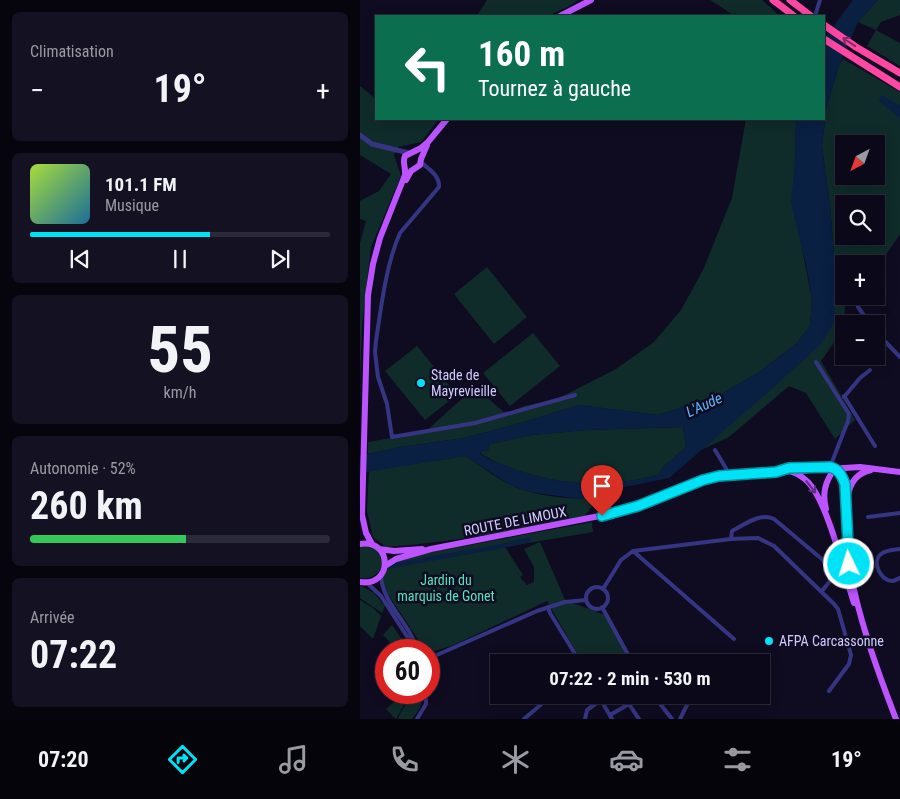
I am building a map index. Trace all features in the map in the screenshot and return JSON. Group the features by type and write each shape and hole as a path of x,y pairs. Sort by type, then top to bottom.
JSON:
{"highway":[{"path":"773,0 793,15"},
{"path":"790,0 811,15"},
{"path":"825,26 874,59 900,73"},
{"path":"825,39 900,87"}],"main road":[{"path":"562,15 591,0"},
{"path":"400,188 418,164 428,142 446,120"},
{"path":"363,582 374,580 381,575 385,566 384,557 379,549 372,544 361,519 367,301 373,264 388,215 405,175 404,158 428,142"},
{"path":"412,152 418,154 418,164"},
{"path":"406,167 418,164"},
{"path":"776,472 791,472 833,466"},
{"path":"833,466 843,478 847,507 849,564 866,632 896,719"},
{"path":"833,466 824,491 824,502 855,608 866,632"},
{"path":"776,472 789,468 833,466 877,468 900,472"},
{"path":"847,507 849,489 856,477 863,472 877,468"},
{"name":"ROUTE DE LIMOUX","path":"431,549 598,518 638,506 703,480 730,475 776,472"},
{"path":"791,472 807,481 817,495 832,533"},
{"path":"360,544 372,544"},
{"path":"379,549 394,551 431,549"},
{"path":"385,566 396,559 431,549"}],"street":[{"path":"812,15 820,0"},
{"path":"360,135 372,144 397,151 412,152"},
{"path":"397,151 404,158"},
{"path":"418,164 437,176 439,187 400,233 397,240 376,341 375,352 378,377 387,404 392,437 475,423 575,394"},
{"path":"418,164 430,171"},
{"path":"858,308 863,315"},
{"path":"885,341 900,357"},
{"path":"816,362 849,414 833,466"},
{"path":"841,400 860,378 870,370"},
{"path":"844,396 875,446"},
{"path":"715,450 730,475"},
{"path":"868,516 900,513"},
{"path":"731,539 732,531 760,517 769,516 774,518 823,560 830,581 822,591"},
{"path":"602,589 621,560 633,551 641,548 731,539 758,538 766,541 774,546 822,591 838,609 850,655 849,664 829,691"},
{"path":"900,549 881,554 878,558 877,567 885,579 892,581 900,578"},
{"path":"633,551 734,639"},
{"path":"381,575 381,583 385,592 413,639"},
{"path":"363,582 381,596 410,639"},
{"path":"586,600 590,590 598,587 607,594 602,607"},
{"path":"440,653 548,607 565,602 586,600"},
{"path":"586,600 592,608 602,607"},
{"path":"548,607 575,654"},
{"path":"602,607 628,654"},
{"path":"418,719 426,704"},
{"path":"524,719 542,704"},
{"path":"585,719 587,710 593,704"},
{"path":"603,704 611,717 629,704 639,719"},
{"path":"660,704 672,719"},
{"path":"680,719 688,704"}],"green space":[{"path":"487,0 578,0 570,6 549,15 478,15"},
{"path":"710,0 762,0 779,15 733,15"},
{"path":"878,0 900,0 900,15 881,22 876,30 858,22"},
{"path":"876,30 900,43 900,66 867,46"},
{"path":"843,59 900,92 900,234 885,256 835,255 835,267 830,206 822,146 825,119 839,65"},
{"path":"360,86 375,98 375,120 438,120 421,142 398,147 394,155 401,176 371,247 362,326 360,378 360,243 366,221 360,219 360,201 379,191 391,174 360,155"},
{"path":"746,120 796,120 795,160 801,243 812,300 810,326 797,343 759,372 720,395 658,415 579,405 464,438 400,447 368,454 368,442 425,432 475,387 506,414 524,406 557,399 616,369 654,342 681,310 703,270 732,198"},
{"path":"487,267 527,317 494,344 454,294"},
{"path":"835,267 835,305 845,305 844,315 835,315 835,341 821,361 855,420 835,439 806,393 789,386 729,437 701,450 809,355"},
{"path":"533,333 560,366 510,406 483,373"},
{"name":"Stade de Mayrevieille","path":"417,346 457,395 425,420 385,371"},
{"path":"683,427 686,447 661,469 660,474 622,482 583,483 544,478 506,466 479,452 488,450 490,444 532,435 587,430"},
{"path":"465,456 499,479 521,489 553,496 598,499 583,518 509,531 460,539 386,547 373,537 367,511 369,471"},
{"name":"Jardin du marquis de Gonet","path":"592,522 593,532 505,547 523,575 520,577 527,585 534,582 534,567 524,549 540,542 565,600 610,617 627,654 577,654 547,601 456,644 440,649 440,639 418,639 388,594 382,581 383,575 391,563 401,558"},
{"path":"367,545 378,551 381,556 382,566 371,577 360,578 360,546"},
{"path":"360,585 374,593 385,606 382,613 360,598"},
{"path":"360,600 373,608 381,616 373,639 360,626"},
{"path":"392,625 402,639 387,639 383,635"},
{"path":"392,704 404,704 396,719 386,709"},
{"path":"406,704 421,704 412,719 398,719"}],"water":[{"path":"853,0 878,0 858,22 839,65 825,119 825,38"},
{"path":"881,95 900,105 900,118 879,101"},
{"name":"L'Aude","path":"796,120 825,120 822,146 830,206 835,267 834,323 820,345 669,478 624,487 598,499 580,499 530,492 510,485 465,456 360,473 360,456 400,447 464,438 579,405 658,415 720,395 759,372 797,343 810,326 812,300 807,269 791,203","holes":["683,427 686,447 661,469 660,474 622,482 583,483 563,481 525,473 489,459 479,453 488,450 490,444 532,435 587,430"]}],"waterway":[{"path":"390,566 529,540"}],"place":[{"name":"Stade de Mayrevieille","path":"421,383"},
{"name":"AFPA Carcassonne","path":"769,641"}],"route":[{"path":"602,516 638,506 703,480 719,476 776,472 789,468 830,467 835,468 840,473 845,484 849,564"}]}
